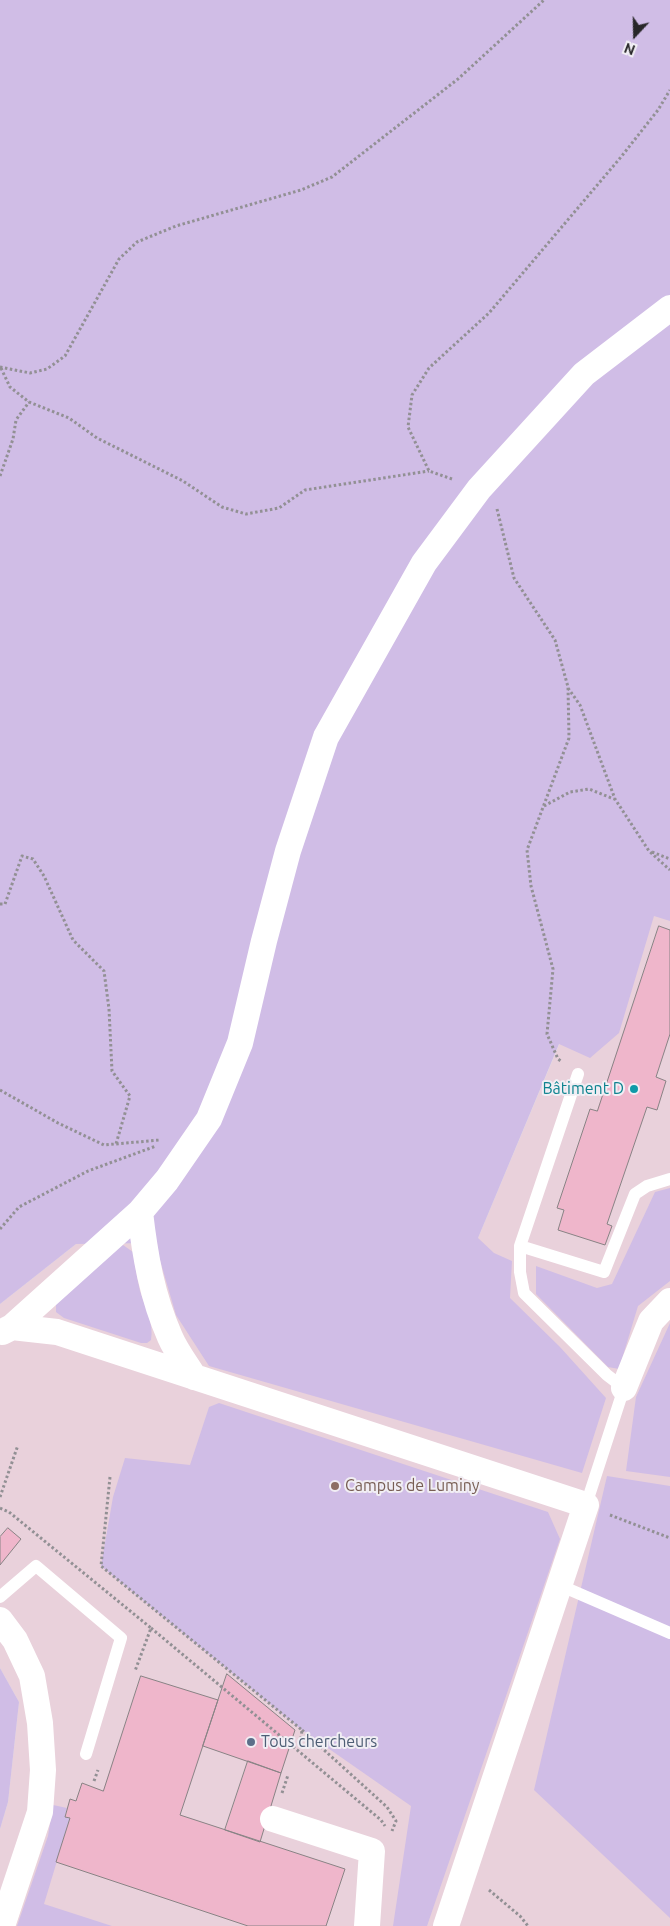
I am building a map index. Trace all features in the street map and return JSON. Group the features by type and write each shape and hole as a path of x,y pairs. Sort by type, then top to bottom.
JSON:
{"street":[{"path":"6,1330 140,1212 166,1180 188,1138 209,1119 240,1043 288,851 326,737 424,563 479,489 584,374 670,308"},
{"path":"140,1212 146,1259 154,1295 170,1338 194,1377"},
{"path":"624,1388 651,1321 670,1301"},
{"path":"6,1330 57,1332 586,1505 446,1926"},
{"path":"0,1620 15,1640 32,1676 40,1723 43,1770 40,1812 2,1926"},
{"path":"273,1819 372,1851 367,1926"}],"lane":[{"path":"578,1074 520,1246 520,1272 524,1293 607,1375 624,1388 586,1505"},
{"path":"520,1246 604,1272 635,1194 647,1186 670,1179"},
{"path":"0,1598 36,1566 122,1638 86,1754"},
{"path":"559,1585 670,1633"}],"path":[{"path":"1,367 30,372 47,369 65,356 119,258 137,242 176,226 301,190 332,177 458,79 544,0"},
{"path":"428,471 408,427 412,394 429,368 489,313 626,151 658,110 670,90"},
{"path":"1,367 10,387 29,402 69,418 97,438 182,481 222,507 246,514 278,508 305,490 428,471 479,489 498,510 514,578 555,640 568,687 569,738 527,850 530,886 552,969 548,1034 558,1059 578,1074"},
{"path":"0,476 13,440 16,420 29,402"},
{"path":"568,687 580,705 615,799 649,851 670,870"},
{"path":"543,807 570,792 589,789 615,799"},
{"path":"649,851 670,859"},
{"path":"0,904 5,904 22,856 33,859 44,876 73,940 104,971 112,1071 130,1096 116,1144"},
{"path":"0,1090 58,1123 104,1145 188,1138"},
{"path":"0,1229 19,1207 88,1171 188,1138"},
{"path":"0,1497 18,1445"},
{"path":"110,1477 101,1566 302,1730 387,1807 396,1821 391,1834"},
{"path":"586,1505 670,1538"},
{"path":"0,1508 9,1512 72,1565"},
{"path":"151,1628 381,1820"},
{"path":"301,1738 302,1730"},
{"path":"489,1890 520,1916 528,1926"}],"shaded area":[{"path":"0,0 670,0 670,921 654,916 619,1033 590,1058 559,1044 478,1238 494,1253 512,1261 510,1298 560,1347 606,1398 582,1473 209,1366 176,1315 159,1257 157,1243 76,1244 0,1304"},
{"name":"Campus de Luminy","path":"670,837 670,1926 0,1926 0,1829 8,1802 19,1702 0,1668 0,1304 76,1244 478,1238 621,897"},
{"path":"670,1188 670,1281 638,1306 619,1369 608,1367 536,1294 536,1266 597,1288 612,1284 655,1192"},
{"path":"123,1245 133,1252 140,1291 150,1321 152,1334 151,1340 147,1343 141,1343 64,1318 56,1312 56,1303 117,1248"},
{"path":"670,1323 670,1477 626,1471 636,1397"},
{"path":"219,1403 548,1512 560,1539 427,1926 393,1926 411,1806 302,1730 101,1566 113,1497 125,1458 190,1465 209,1407"},
{"path":"607,1476 670,1486 670,1918 534,1790"},
{"path":"0,1668 19,1702 8,1802 0,1829"},
{"path":"53,1805 67,1808 65,1816 70,1818 44,1904 112,1926 17,1926 48,1836"}],"building":[{"name":"Bâtiment D","path":"659,926 670,930 670,1034 656,1077 666,1081 657,1110 647,1107 607,1224 612,1226 605,1245 558,1230 564,1210 557,1208 590,1109 597,1111"},
{"path":"8,1528 21,1539 0,1565 0,1537"},
{"path":"227,1674 295,1730 281,1773 203,1746"},
{"path":"141,1676 218,1700 180,1815 345,1869 326,1926 248,1926 56,1862 70,1818 65,1817 70,1799 76,1801 82,1783 103,1791"},
{"path":"248,1761 281,1773 260,1842 225,1830"}],"place":[{"name":"Bâtiment D","path":"634,1089"},
{"name":"Campus de Luminy","path":"335,1486"},
{"name":"Tous chercheurs","path":"251,1742"}]}
